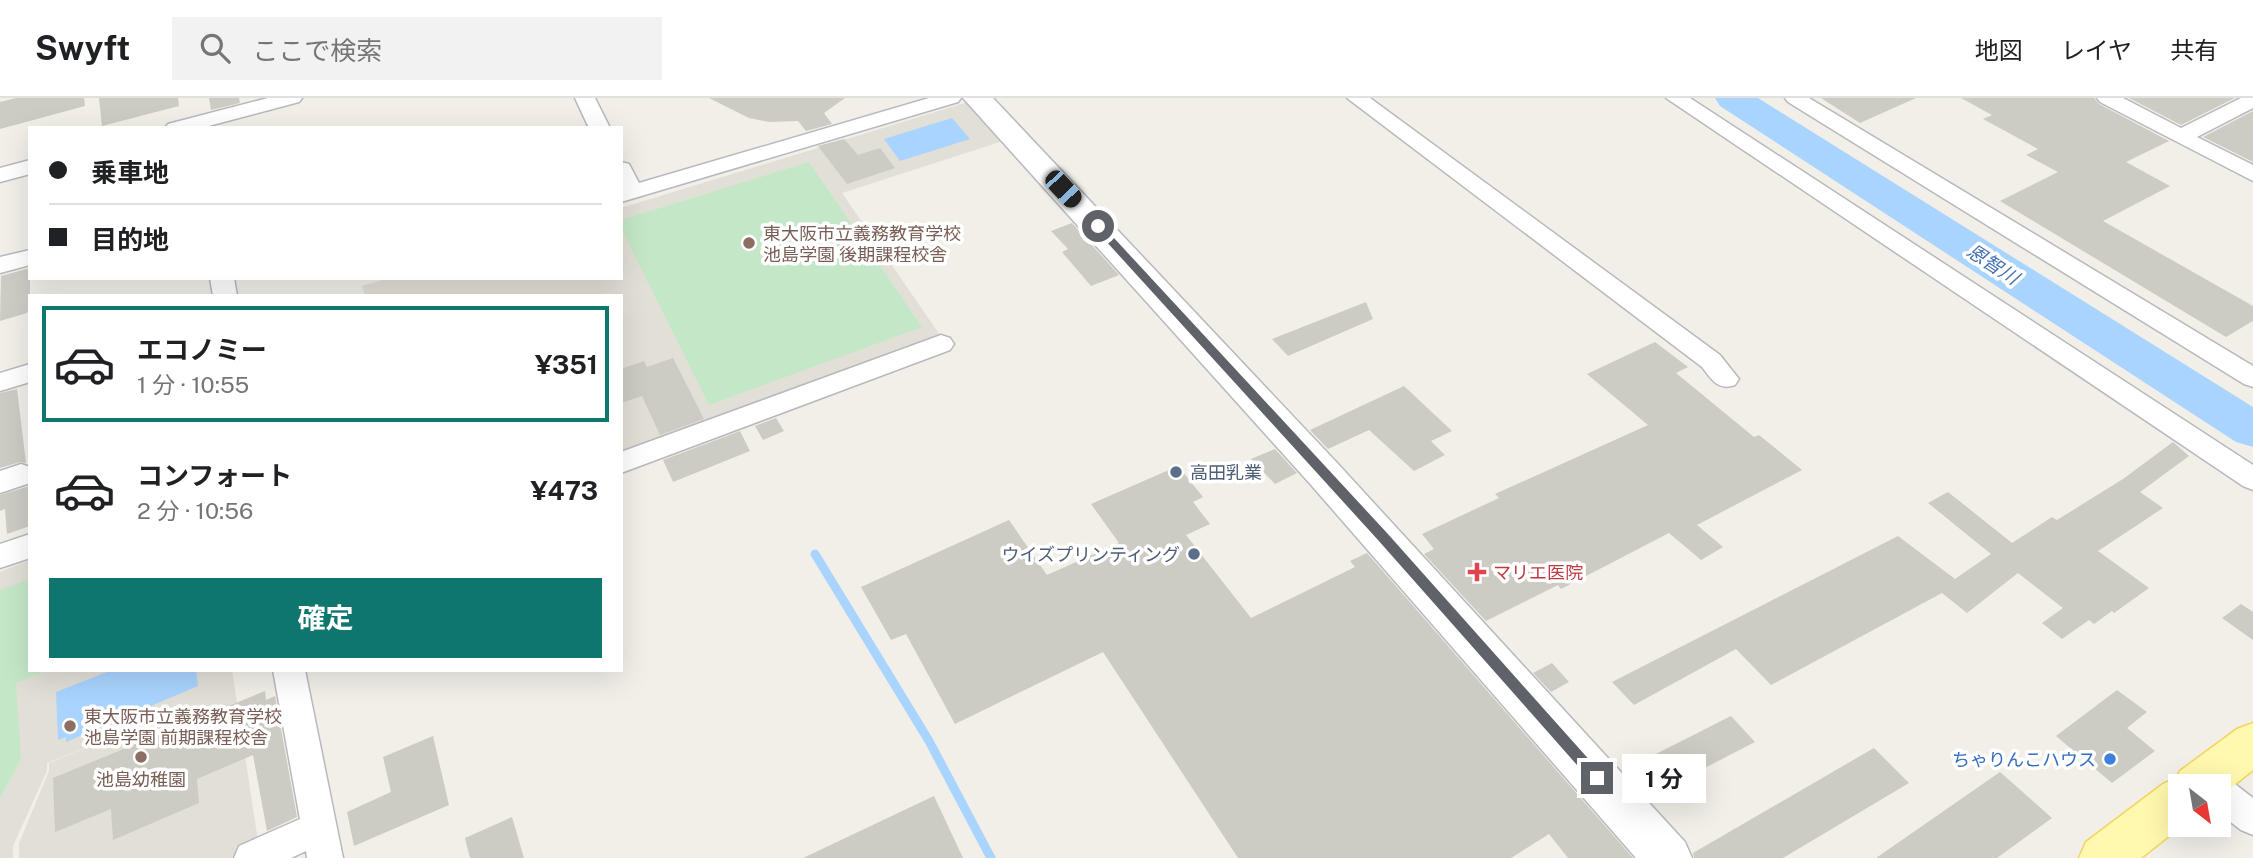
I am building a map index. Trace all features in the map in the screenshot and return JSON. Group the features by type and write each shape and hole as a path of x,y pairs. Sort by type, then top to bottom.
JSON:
{"main road":[{"path":"2219,774 2253,743"},
{"path":"2104,858 2168,813"}],"street":[{"path":"196,98 198,125 292,98"},
{"path":"585,98 599,126"},
{"path":"627,194 951,98"},
{"path":"977,98 1132,262 1668,858"},
{"path":"1357,98 1711,361 1726,379"},
{"path":"1676,98 2253,479"},
{"path":"1795,98 2253,378"},
{"path":"2107,98 2253,174"},
{"path":"2180,137 2253,100"},
{"path":"0,175 28,168"},
{"path":"0,265 28,258"},
{"path":"623,462 940,344"},
{"path":"0,382 28,374"},
{"path":"0,556 28,547"},
{"path":"252,858 322,843 289,672"},
{"path":"2231,805 2253,818"}],"shaded area":[{"name":"東大阪市立義務教育学校 池島学園 後期課程校舎","path":"968,102 1003,141 842,193 940,335 623,451 623,294 364,294 362,286 382,280 623,280 623,207"},
{"path":"28,561 28,672 232,672 259,848 235,858 19,858 19,843 49,771 49,763 110,738 47,763 47,771 13,846 13,858 0,858 0,572"}],"green space":[{"path":"809,162 922,327 709,405 623,232 623,219"},
{"path":"28,580 28,672 42,672 16,683 21,759 0,798 0,590"}],"water":[{"path":"952,118 970,139 900,161 884,139"},
{"path":"107,672 196,672 198,686 66,742 66,737 58,740 56,692"}],"building":[{"path":"16,98 84,98 85,106 0,129 0,102"},
{"path":"99,98 178,98 179,106 102,126"},
{"path":"209,98 239,98 240,103 211,110"},
{"path":"709,98 845,98 824,113 832,124 806,131 798,121 769,122 749,118"},
{"path":"1821,98 1916,98 1860,123"},
{"path":"1961,98 2094,98 2099,104 2169,141 2126,162 2170,186 2103,221 2253,306 2253,321 2226,337 2000,201 2058,172 2026,155 2038,149 1983,119 1992,115"},
{"path":"2129,98 2235,98 2181,125"},
{"path":"2253,111 2253,162 2203,137"},
{"path":"844,139 858,155 880,148 895,168 847,184 818,146"},
{"path":"1072,223 1119,275 1091,286 1062,252 1068,249 1051,231"},
{"path":"28,269 30,294 27,313 0,321 1,276"},
{"path":"1366,302 1373,319 1288,356 1272,339"},
{"path":"1655,342 1688,367 1676,373 1754,437 1759,435 1802,470 1697,525 1723,547 1701,560 1669,533 1561,589 1558,585 1486,621 1424,554 1434,549 1422,534 1499,498 1495,494 1648,425 1587,374"},
{"path":"673,358 704,419 660,435 642,396 623,402 623,368 644,361 647,367"},
{"path":"1404,386 1452,431 1431,441 1445,455 1414,471 1369,430 1328,449 1310,430"},
{"path":"17,389 26,463 20,462 0,468 0,393"},
{"path":"776,418 784,431 763,440 755,426"},
{"path":"740,431 750,451 673,482 663,460"},
{"path":"2173,442 2189,456 2140,492 2163,508 2098,551 2149,588 2114,613 2112,611 2094,624 2089,620 2062,639 2042,623 2063,608 2018,573 1967,613 1942,593 1771,685 1736,649 1634,705 1612,682 1898,536 1955,579 1991,554 1928,503 1948,492 2012,543 2052,517 2057,520 2123,479"},
{"path":"1275,449 1297,473 1275,484 1251,459"},
{"path":"1178,466 1203,497 1193,502 1210,524 1186,535 1251,618 1355,567 1350,561 1367,553 1633,858 1568,858 1549,834 1511,858 1238,858 1103,652 955,724 906,634 891,640 861,587 1009,520 1047,575 1119,543 1091,504"},
{"path":"28,486 28,527 7,534 5,509 0,511 0,495"},
{"path":"2241,604 2253,612 2253,640 2222,618"},
{"path":"1552,663 1569,682 1551,692 1533,673"},
{"path":"2117,690 2147,712 2127,728 2155,751 2112,783 2056,736"},
{"path":"265,691 266,700 275,696 297,817 267,831 253,755 197,779 199,803 113,840 111,809 55,832 53,778"},
{"path":"1731,716 1755,742 1693,774 1689,769 1647,797 1626,773 1642,761"},
{"path":"433,736 449,805 354,846 347,812 391,792 383,757"},
{"path":"1874,748 1909,783 1783,858 1694,858 1693,853"},
{"path":"2000,772 2052,818 1997,858 1876,858"},
{"path":"934,796 963,858 803,858"},
{"path":"512,817 524,858 470,858 465,838"}],"waterway":[{"name":"恩智川","path":"1733,98 2253,430"},
{"path":"815,554 929,741 991,858"}],"place":[{"name":"東大阪市立義務教育学校 池島学園 後期課程校舎","path":"749,243"},
{"name":"高田乳業","path":"1176,472"},
{"name":"ウイズプリンティング","path":"1194,554"},
{"name":"マリエ医院","path":"1477,572"},
{"name":"東大阪市立義務教育学校 池島学園 前期課程校舎","path":"70,726"},
{"name":"池島幼稚園","path":"141,757"},
{"name":"ちゃりんこハウス","path":"2110,759"}],"route":[{"path":"1098,226 1382,537 1597,778"}]}
